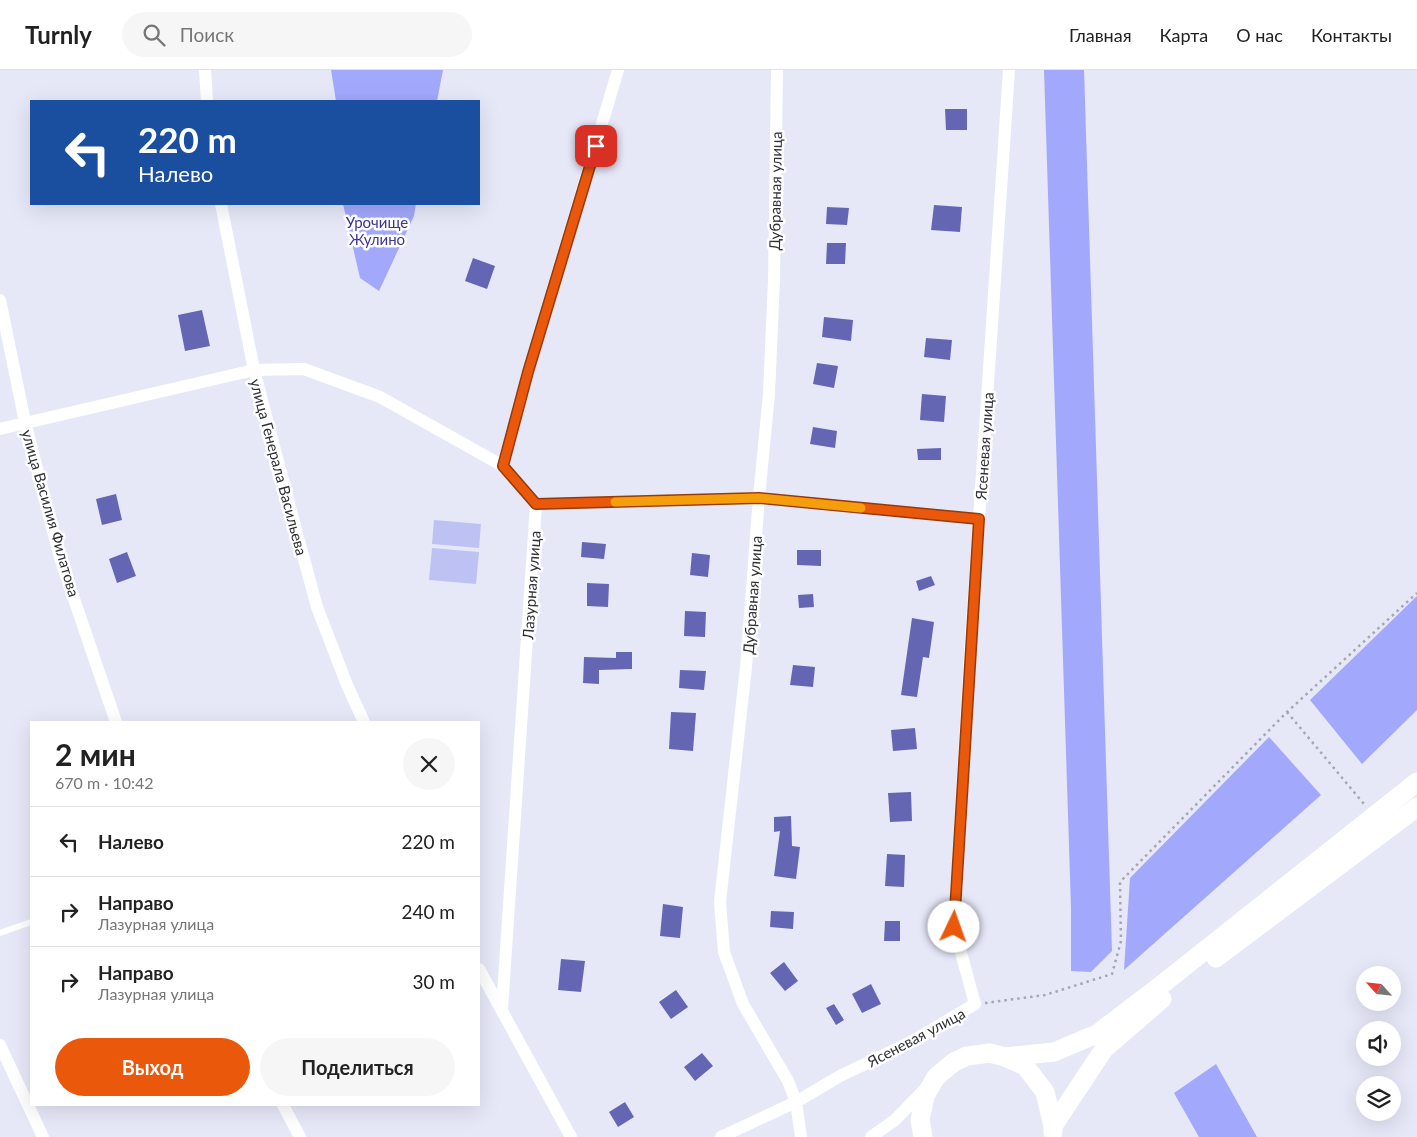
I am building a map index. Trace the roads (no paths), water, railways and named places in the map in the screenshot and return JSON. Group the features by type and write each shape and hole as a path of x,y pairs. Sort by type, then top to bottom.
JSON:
{"main road":[{"path":"1006,1057 1054,1052 1097,1034 1417,782"},
{"path":"1053,1134 1104,1049 1166,995 1417,807"},
{"path":"923,1137 920,1120 925,1096 936,1077 954,1062 967,1056 990,1053 1006,1057 1025,1066 1046,1092 1053,1134"}],"street":[{"path":"205,70 207,100"},
{"path":"503,466 528,372 618,70"},
{"name":"Дубравная улица","path":"777,70 774,280 769,394 746,666 720,902 724,952 743,1004 788,1081 796,1102 801,1137"},
{"name":"Ясеневая улица","path":"721,1137 796,1102 840,1076 911,1042 975,1004 954,927 1008,70"},
{"name":"улица Генерала Васильева","path":"221,205 254,370 317,607 347,685 364,721"},
{"name":"улица Василия Филатова","path":"0,300 25,422 60,558 116,721"},
{"path":"0,429 254,370 304,369 380,397 503,466 536,504"},
{"name":"Лазурная улица","path":"502,1009 536,504"},
{"path":"480,971 572,1137"},
{"path":"0,1045 43,1137"},
{"path":"871,1137 895,1120 936,1077"},
{"path":"284,1106 300,1137"}],"lane":[{"path":"536,504 759,498 979,519"},
{"path":"0,933 30,922"}],"park label":[{"name":"Урочище Жулино","path":"377,230"}]}
